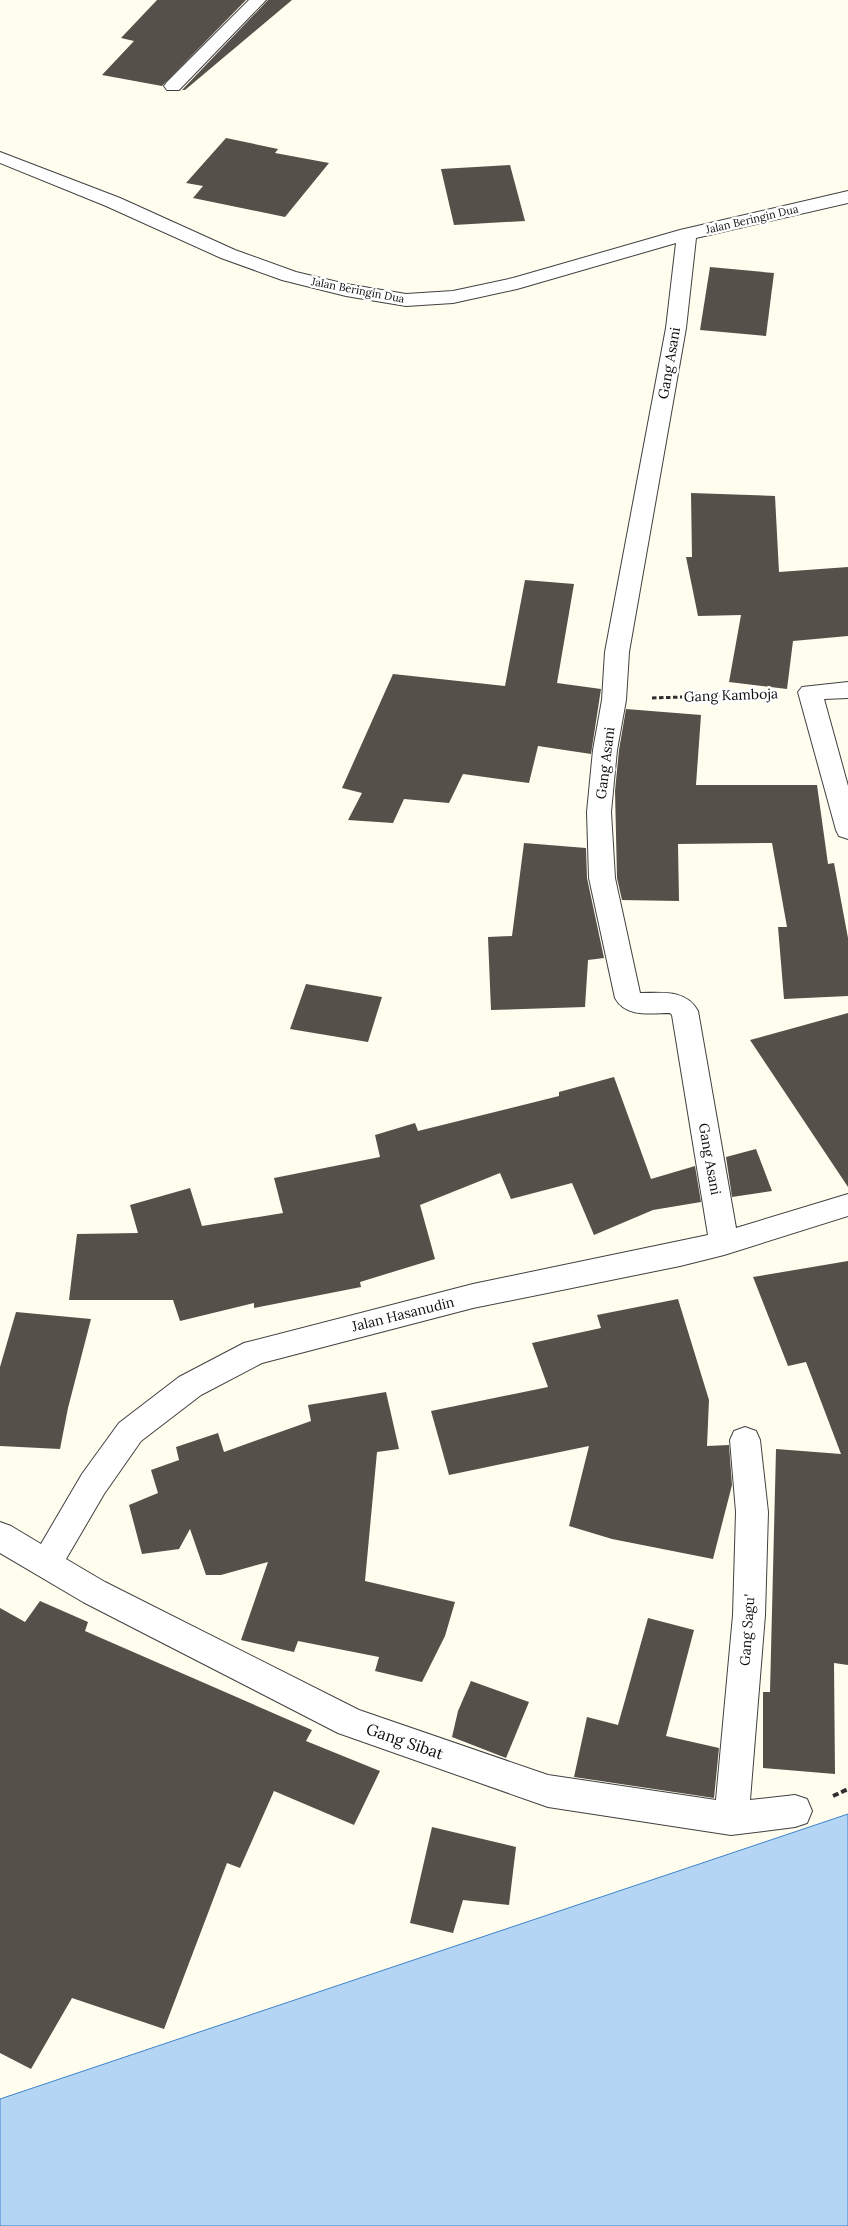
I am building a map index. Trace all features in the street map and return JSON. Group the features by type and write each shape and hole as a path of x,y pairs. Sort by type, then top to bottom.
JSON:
{"street":[{"path":"172,86 258,0"},
{"name":"Jalan Beringin Dua","path":"0,157 113,202 228,254 289,276 346,290 406,300 453,297 490,289 688,234 848,196"},
{"name":"Gang Asani","path":"688,234 676,328 617,652 614,700 605,750 600,812 602,878 622,963 628,998 635,1003 674,1003 685,1011 724,1243"},
{"path":"848,690 810,692 848,830"},
{"name":"Jalan Hasanudin","path":"46,1564 93,1484 130,1432 190,1386 255,1352 474,1296 680,1254 724,1243 848,1206"},
{"name":"Gang Sagu'","path":"731,1819 749,1615 752,1512 745,1440"},
{"name":"Gang Sibat","path":"0,1536 94,1592 350,1722 548,1791 731,1819 795,1811"}],"path":[{"name":"Gang Kamboja","path":"614,700 810,692"}],"water":[{"path":"848,1814 848,2226 0,2226 0,2099"}],"building":[{"path":"157,0 246,0 162,86 102,75 134,41 121,38"},
{"path":"268,0 292,0 185,90 182,90"},
{"path":"226,138 278,149 275,153 329,163 285,217 193,198 203,186 186,183"},
{"path":"510,165 525,221 454,225 441,169"},
{"path":"710,267 774,273 766,336 700,330"},
{"path":"691,493 775,496 779,572 848,567 848,636 793,641 787,689 729,682 741,615 698,616 686,557 692,557"},
{"path":"525,580 574,584 557,683 601,689 591,754 538,746 529,783 463,774 449,803 404,799 393,823 348,820 362,793 342,788 393,674 505,686"},
{"path":"626,709 701,715 696,785 817,785 828,864 834,863 848,938 848,996 784,999 778,927 787,927 772,843 678,844 679,901 622,900 617,878 615,791"},
{"path":"524,843 586,848 587,878 604,958 588,960 585,1007 491,1010 488,937 512,936"},
{"path":"306,984 382,997 368,1042 290,1029"},
{"path":"848,1013 848,1187 750,1040"},
{"path":"614,1077 651,1179 695,1166 701,1202 653,1210 594,1235 572,1183 511,1199 500,1173 420,1205 435,1259 360,1282 361,1287 254,1308 254,1303 180,1321 173,1300 69,1300 77,1234 138,1233 130,1205 190,1188 202,1226 283,1213 274,1178 380,1157 375,1135 415,1123 418,1131 559,1096 559,1092"},
{"path":"756,1149 772,1191 732,1197 726,1157"},
{"path":"848,1261 848,1665 834,1663 835,1774 763,1768 763,1692 770,1692 776,1449 841,1454 806,1362 788,1366 753,1277"},
{"path":"678,1299 709,1400 707,1446 729,1445 732,1485 713,1559 612,1539 569,1526 589,1446 449,1475 431,1411 548,1387 532,1343 601,1328 597,1315"},
{"path":"16,1312 91,1319 68,1408 60,1449 0,1446 0,1367"},
{"path":"386,1392 399,1449 377,1452 365,1581 455,1602 445,1636 422,1682 375,1671 379,1657 298,1641 294,1652 241,1640 268,1562 221,1575 206,1575 190,1529 179,1549 142,1554 129,1505 158,1493 151,1470 179,1460 176,1447 218,1433 224,1452 311,1421 308,1405"},
{"path":"40,1601 88,1622 85,1631 312,1730 306,1741 380,1771 354,1825 274,1791 240,1868 227,1863 164,2029 72,1998 31,2069 0,2053 0,1608 25,1622"},
{"path":"648,1618 694,1630 666,1736 719,1748 714,1798 574,1777 587,1717 618,1725"},
{"path":"471,1681 529,1702 506,1758 452,1737 458,1711"},
{"path":"432,1827 516,1847 509,1905 463,1900 453,1933 410,1923"}]}
